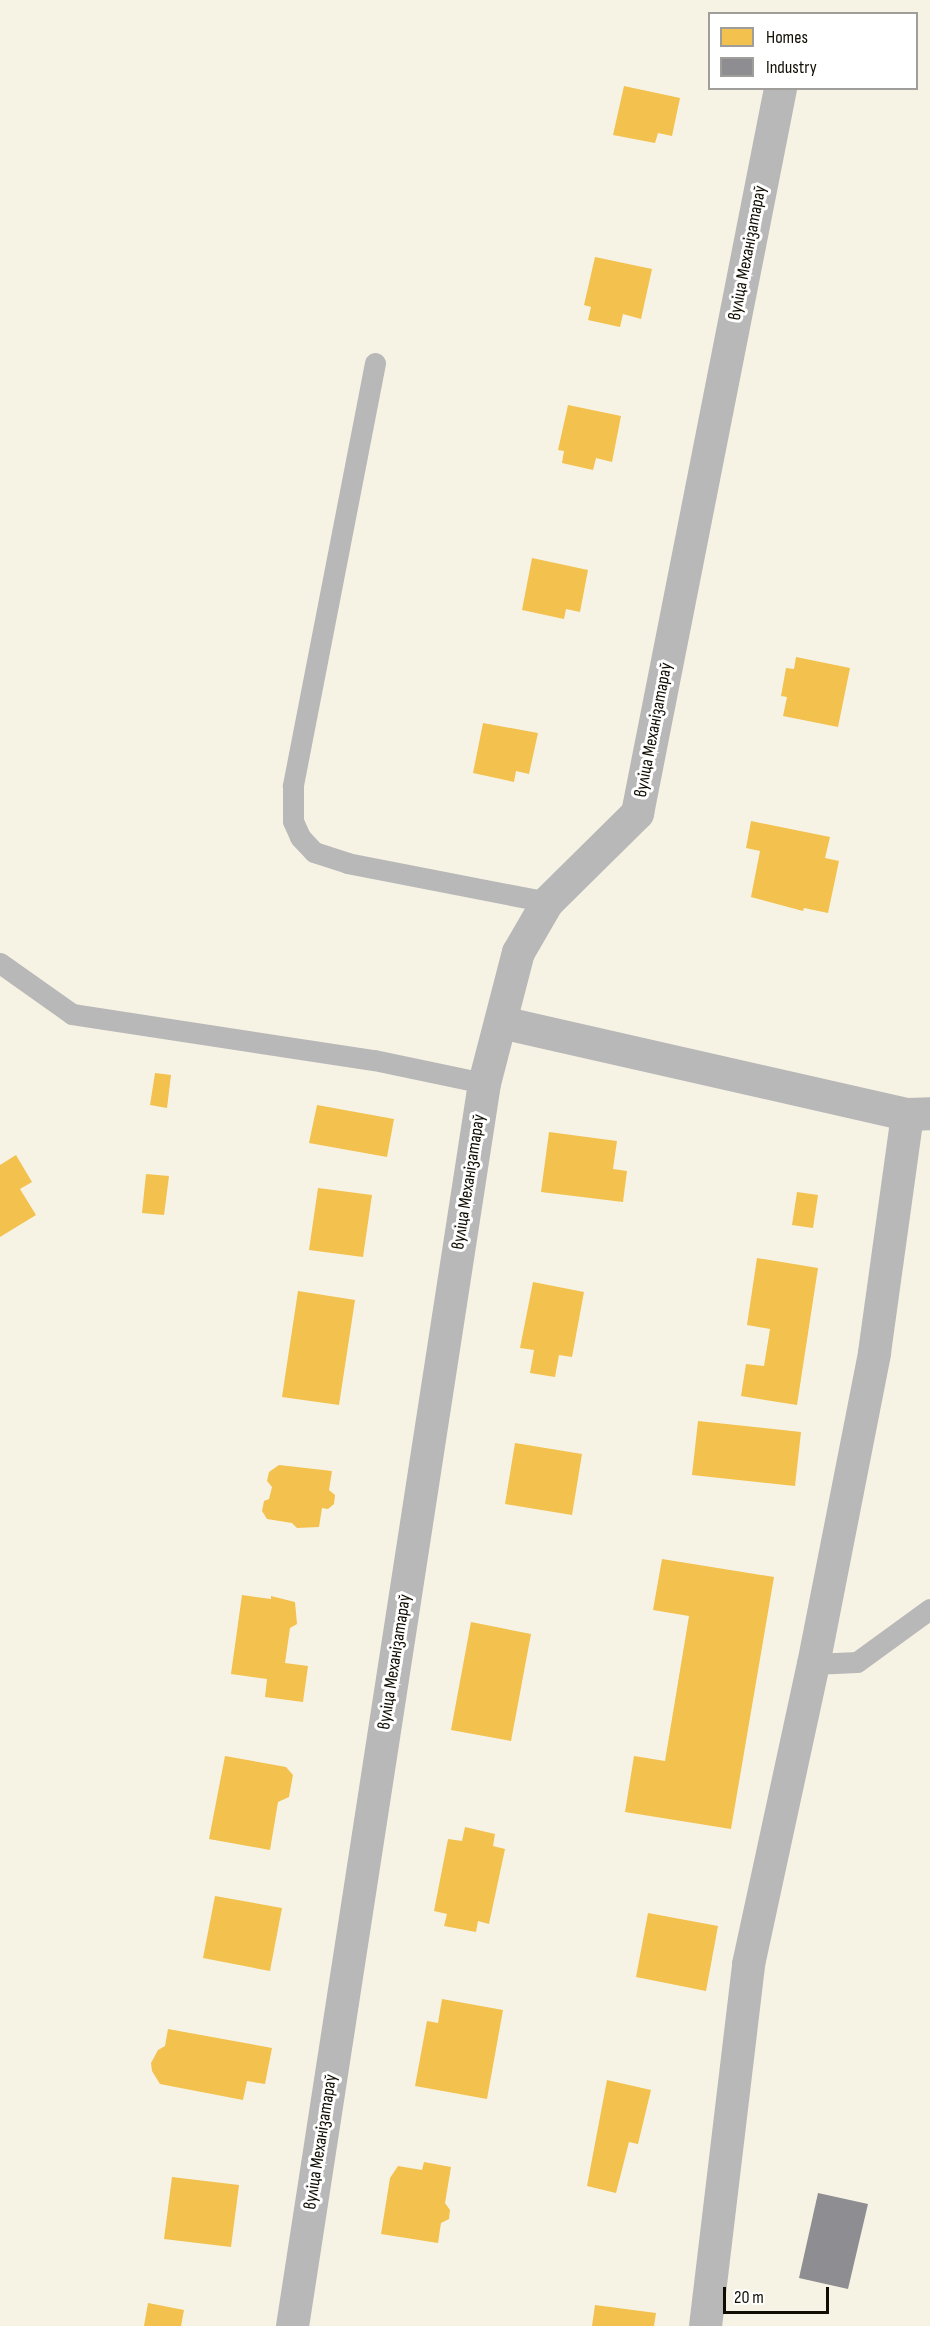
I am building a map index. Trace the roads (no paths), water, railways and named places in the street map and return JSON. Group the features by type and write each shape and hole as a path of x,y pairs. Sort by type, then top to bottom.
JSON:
{"street":[{"name":"вуліца Механізатараў","path":"292,2326 484,1083 518,952 547,902 637,813 780,90"},
{"path":"501,1022 918,1114 813,1664 748,1964 705,2326"}],"lane":[{"path":"375,363 293,786 292,821 300,837 314,852 347,863 547,902"},
{"path":"0,963 72,1014 374,1060 484,1083"},
{"path":"813,1664 857,1662 930,1609"}]}
